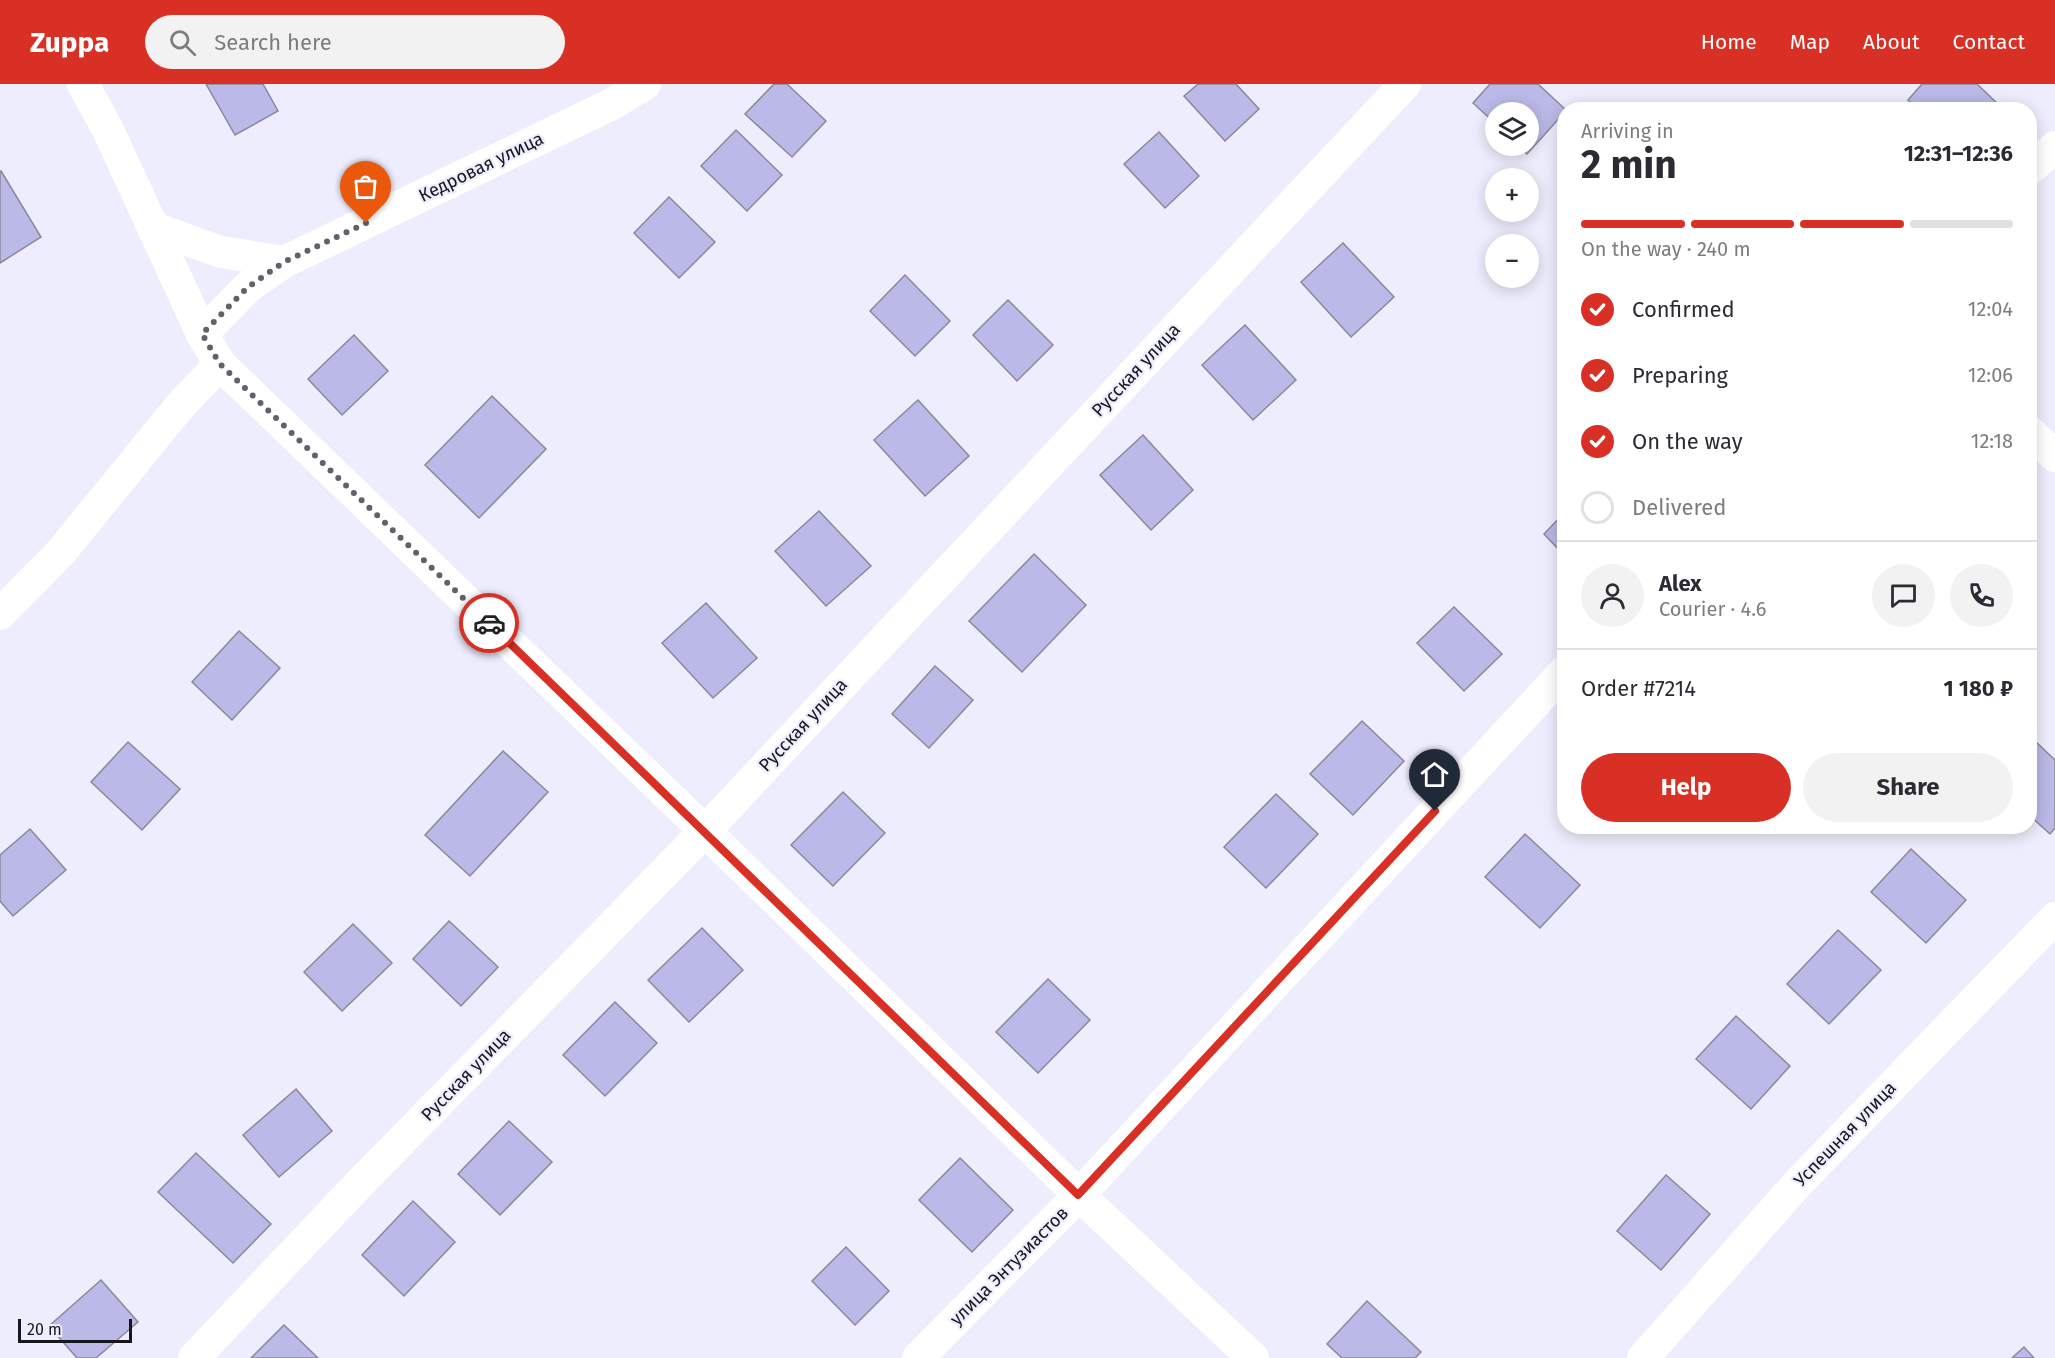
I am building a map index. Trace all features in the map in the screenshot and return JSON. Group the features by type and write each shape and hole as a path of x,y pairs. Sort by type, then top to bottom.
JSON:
{"street":[{"path":"83,84 108,130 202,334 220,364 705,831 1078,1195 1253,1358"},
{"name":"Кедровая улица","path":"202,334 248,287 284,262 612,104 645,84"},
{"name":"Русская улица","path":"194,1358 362,1181 705,831 1404,84"},
{"path":"2037,163 2055,147"},
{"path":"154,228 220,252 284,262"},
{"path":"0,614 61,552 180,406 220,364"},
{"path":"2037,439 2055,456"},
{"name":"улица Энтузиастов","path":"918,1358 1078,1195 1557,680"},
{"name":"Успешная улица","path":"1643,1358 1799,1182 2055,918"}],"building":[{"path":"206,84 263,84 278,111 235,135"},
{"path":"774,84 787,84 826,121 792,157 745,114"},
{"path":"1198,84 1236,84 1259,109 1225,141 1184,96"},
{"path":"1490,84 1538,84 1557,102 1557,121 1539,141 1539,102 1485,102 1485,114 1473,103"},
{"path":"1922,84 1977,84 1996,102 1910,102 1908,100"},
{"path":"736,130 782,175 747,211 701,166"},
{"path":"1159,132 1199,176 1165,208 1124,164"},
{"path":"0,172 41,237 0,263"},
{"path":"669,197 715,242 679,278 634,233"},
{"path":"1343,243 1394,297 1351,337 1301,282"},
{"path":"905,275 950,321 915,356 870,311"},
{"path":"1008,300 1053,345 1017,381 973,335"},
{"path":"1245,325 1296,380 1253,420 1202,365"},
{"path":"354,335 388,371 342,415 308,379"},
{"path":"492,396 546,449 479,518 425,465"},
{"path":"918,400 969,456 925,496 874,440"},
{"path":"1143,435 1193,490 1151,530 1100,475"},
{"path":"819,511 871,566 826,606 775,551"},
{"path":"1557,520 1557,548 1544,534"},
{"path":"1034,554 1086,605 1022,672 969,621"},
{"path":"706,603 757,658 713,698 662,643"},
{"path":"1454,607 1502,654 1464,691 1417,643"},
{"path":"239,631 280,668 232,720 192,682"},
{"path":"935,666 973,700 929,748 892,714"},
{"path":"1362,721 1404,761 1353,815 1310,774"},
{"path":"128,742 180,789 142,830 91,782"},
{"path":"2037,743 2055,760 2055,828 2050,834 2037,822"},
{"path":"503,751 548,792 470,876 425,835"},
{"path":"843,792 885,833 833,886 791,845"},
{"path":"1276,794 1318,834 1266,888 1224,847"},
{"path":"30,829 66,870 13,916 0,901 0,855"},
{"path":"1525,834 1580,885 1540,928 1485,877"},
{"path":"1911,849 1966,900 1926,943 1871,892"},
{"path":"449,921 498,967 461,1006 413,959"},
{"path":"353,924 392,963 342,1011 304,972"},
{"path":"702,928 743,970 689,1022 648,980"},
{"path":"1838,930 1881,970 1829,1024 1787,984"},
{"path":"1048,979 1090,1020 1038,1073 996,1032"},
{"path":"615,1002 657,1043 605,1096 563,1055"},
{"path":"1736,1016 1790,1066 1751,1109 1696,1059"},
{"path":"296,1089 332,1131 279,1177 243,1135"},
{"path":"509,1121 552,1162 500,1215 458,1174"},
{"path":"196,1153 271,1224 233,1263 158,1192"},
{"path":"960,1158 1013,1210 972,1252 919,1200"},
{"path":"1666,1175 1710,1214 1661,1270 1617,1231"},
{"path":"413,1201 455,1242 404,1296 362,1255"},
{"path":"846,1247 889,1291 855,1325 812,1281"},
{"path":"101,1280 138,1322 96,1358 77,1358 49,1326"},
{"path":"1367,1301 1421,1352 1415,1358 1342,1358 1327,1344"},
{"path":"284,1325 318,1358 251,1358"},
{"path":"2024,1347 2034,1358 2012,1358"}],"way so far":[{"path":"366,223 284,262 248,287 202,334 220,364 489,623"}],"route":[{"path":"489,623 1078,1195 1435,811"}]}
